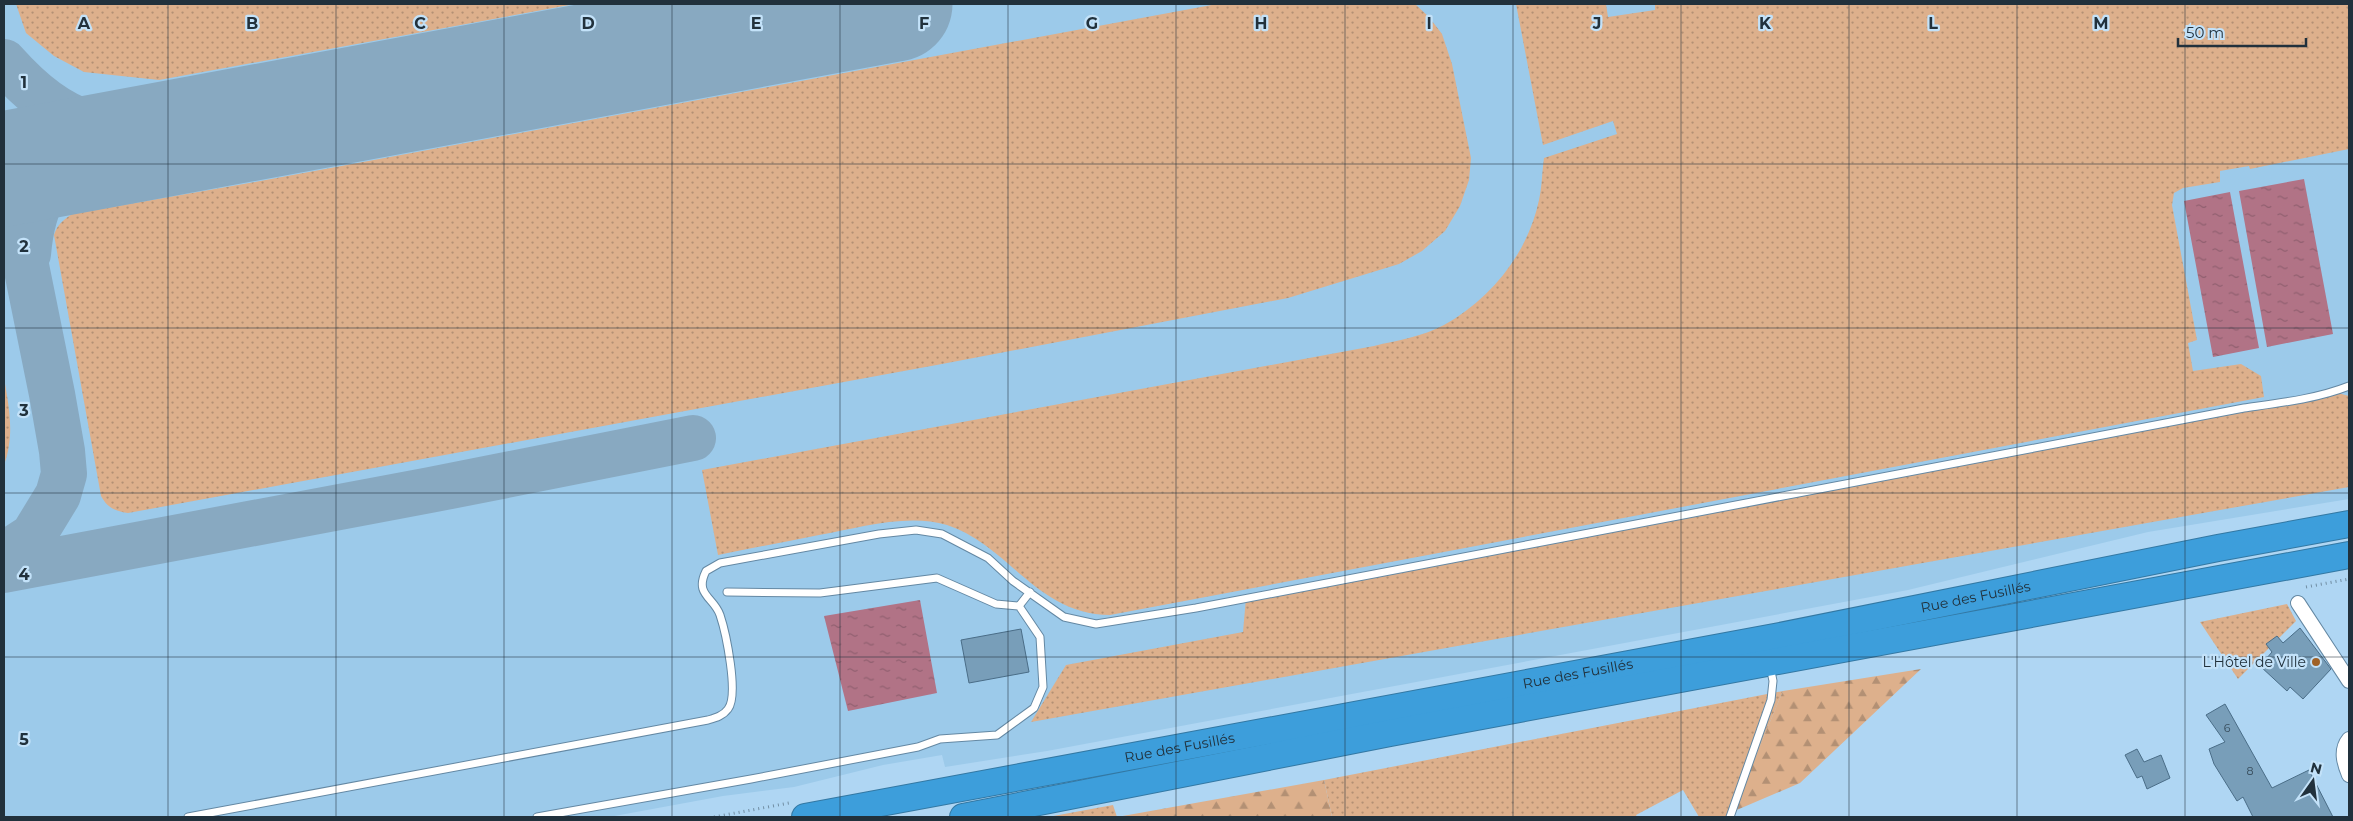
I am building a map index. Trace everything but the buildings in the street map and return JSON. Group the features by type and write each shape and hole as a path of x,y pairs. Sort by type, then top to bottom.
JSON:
{"highway":[{"name":"Rue des Fusillés","path":"805,817 1780,636 2218,548 2349,524"},
{"name":"Rue des Fusillés","path":"963,817 1400,731 2349,555"}],"street":[{"path":"2298,603 2349,681"},
{"path":"2349,739 2345,744 2344,763 2349,775"}],"lane":[{"path":"188,817 698,722 720,716 728,709 733,699 733,682 720,615 706,598 702,585 706,571 720,564 879,534 916,530 942,534 988,558 1013,581 1064,617 1096,624 1196,608 2244,408 2291,401 2332,392 2349,386"},
{"path":"727,592 820,594 937,578 996,604 1019,606"},
{"path":"1019,606 1030,592"},
{"path":"537,817 760,778 918,747 940,740 997,735 1034,708 1043,687 1040,637 1019,606"},
{"path":"1730,817 1771,700 1773,681 1770,663"}],"shaded area":[{"path":"4,4 2349,4 2349,499 2148,532 1908,590 1047,751 945,767 942,755 883,765 794,787 723,796 609,817 4,817"}],"green space":[{"path":"16,4 575,4 159,80 84,72 54,56 26,33"},
{"path":"1217,4 1415,4 1429,17 1442,34 1452,64 1471,158 1469,180 1460,206 1445,231 1422,251 1399,264 1288,298 942,364 128,513 111,508 101,496 54,235 61,223 72,214 255,182"},
{"path":"1516,4 1606,4 1608,17 1655,10 1655,4 2349,4 2349,149 2250,169 2249,166 2220,171 2220,182 2183,188 2174,193 2172,205 2197,340 2188,343 2193,371 2241,364 2261,376 2264,397 1110,615 1084,612 1062,603 1043,592 989,548 969,535 947,525 932,522 899,521 883,523 718,555 702,470 1374,346 1427,332 1444,325 1461,314 1477,302 1505,273 1526,238 1534,220 1539,200 1544,158 1617,134 1613,121 1543,145"},
{"path":"4,378 10,432 4,465"},
{"path":"2334,392 2349,396 2349,487 1031,722 1066,665 1243,632 1246,598"},
{"path":"2287,604 2296,621 2238,679 2200,622"},
{"path":"1921,669 1800,783 1732,812 1783,691"},
{"path":"1783,691 1730,817 1699,817 1683,790 1636,815 1637,817 1332,817 1324,780"},
{"path":"1324,780 1332,817 1117,817"},
{"path":"1113,805 1117,817 1048,817"}],"water":[{"path":"2304,179 2333,334 2267,347 2239,191"},
{"path":"2230,192 2259,348 2213,357 2184,201"},
{"path":"920,600 937,693 848,711 824,616"}],"taxiway":[{"path":"4,62 26,85 47,102 67,114 88,123 110,129 134,132 191,135"},
{"path":"28,254 34,217 47,190 68,169 101,151"},
{"path":"4,157 52,394 64,474 58,495 33,536 4,555"},
{"path":"4,570 430,490 693,438"}],"runway":[{"path":"4,169 895,4"}],"place":[{"name":"L'Hôtel de Ville","path":"2316,662"}]}
